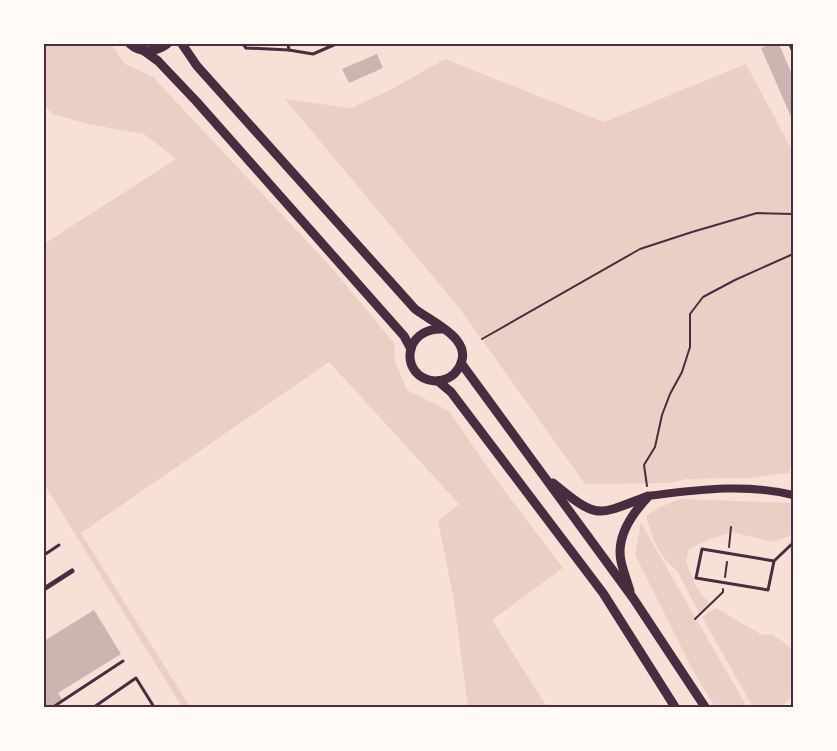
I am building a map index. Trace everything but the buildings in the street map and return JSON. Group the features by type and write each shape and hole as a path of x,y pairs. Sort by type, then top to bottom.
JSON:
{"main road":[{"path":"130,44 135,48 151,51 167,44"},
{"path":"182,44 197,66 415,309 457,338 461,345 462,353 462,362 458,370 444,380 426,380 417,373 410,360 411,349 418,336 425,331 434,328 443,329"},
{"path":"143,50 158,61 203,109 404,336 411,349"},
{"path":"462,362 633,598 706,707"},
{"path":"438,381 451,392 603,593 675,707"},
{"path":"543,474 579,504 591,510 603,512 616,509 648,496"},
{"path":"633,598 620,559 623,535 627,524 648,496"}],"street":[{"path":"791,44 793,49"},
{"path":"648,496 701,489 728,488 793,493"},
{"path":"44,589 72,571"}],"lane":[{"path":"243,44 246,48 289,50 313,54 336,44"},
{"path":"288,44 289,50"},
{"path":"774,561 702,549 696,578 768,590 774,561 793,543"},
{"path":"44,555 59,545"},
{"path":"53,707 124,661"},
{"path":"94,707 136,678 154,707"}],"path":[{"path":"482,339 640,249 757,213 793,214"},
{"path":"648,496 644,465 655,447 662,415 670,394 682,372 690,347 690,314 703,297 735,280 793,254"},
{"path":"695,619 723,592"}],"shaded area":[{"path":"44,44 111,44 125,64 153,77 330,266 394,343 395,361 407,390 449,411 495,478 563,568 492,620 547,707 468,707 454,601 438,521 459,504 329,362 81,533 190,707 182,707 44,484 44,244 176,159 144,134 88,124 52,114 44,104"},
{"path":"445,59 604,122 746,64 793,150 793,456 789,473 747,478 686,479 670,483 585,484 460,309 285,99 351,108 392,89"},
{"path":"680,499 793,503 793,535 772,542 732,532 710,539 689,549 686,562 697,589 710,604 699,613 678,572 663,557 654,541 646,516 658,508"},
{"path":"641,523 747,707 715,707 692,669 635,555"},
{"path":"716,608 762,635 772,634 793,649 793,693 782,707 753,707 702,617"}]}
